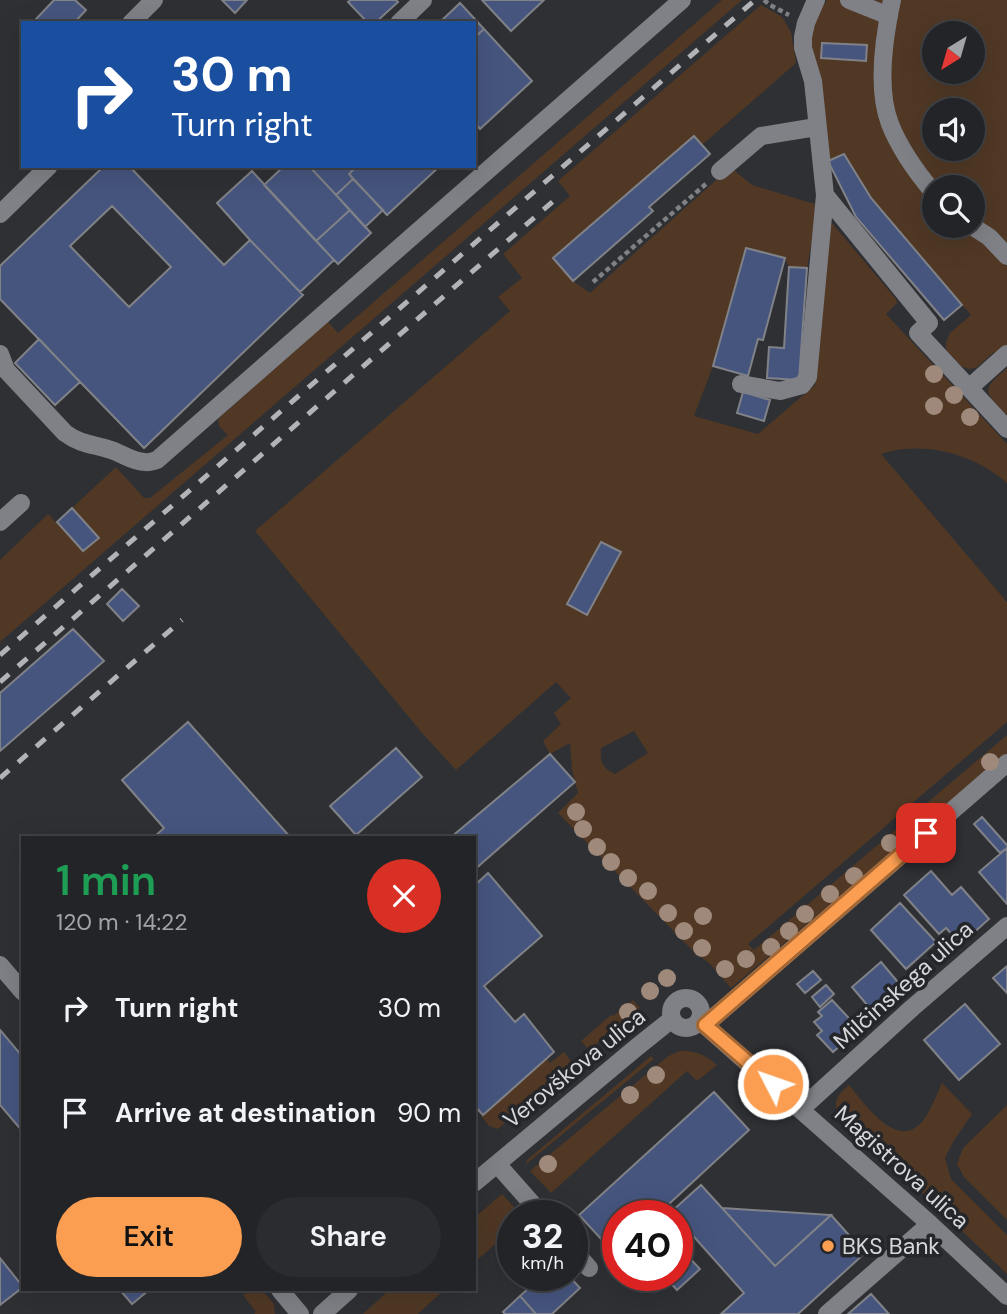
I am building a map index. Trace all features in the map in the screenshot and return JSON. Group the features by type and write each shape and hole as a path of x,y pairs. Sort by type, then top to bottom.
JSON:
{"street":[{"path":"133,21 153,0"},
{"path":"401,21 423,0"},
{"path":"0,354 6,370 65,433 75,440 107,448 136,461 147,463 157,460 682,0"},
{"path":"741,384 780,391 802,385 808,376 825,195 813,81 805,56 803,37 816,0"},
{"path":"849,0 890,8 877,54 883,95 890,124 922,178"},
{"path":"720,171 761,136 818,128"},
{"path":"0,214 47,168"},
{"path":"825,195 929,323 918,333 1007,429"},
{"path":"985,235 1007,256"},
{"path":"969,388 1007,354"},
{"path":"0,522 21,503"},
{"path":"702,1022 701,1010 692,999 682,998 674,1004 671,1013 678,1025 688,1027 702,1022 1007,763"},
{"name":"Milčinskega ulica","path":"801,1108 1007,926"},
{"path":"0,965 21,990"},
{"name":"Verovškova ulica","path":"476,1181 673,1019"},
{"name":"Magistrova ulica","path":"702,1022 801,1108 1007,1296"},
{"path":"497,1164 529,1200"},
{"path":"827,1314 930,1224"},
{"path":"281,1291 300,1314"},
{"path":"321,1314 348,1291"}],"path":[{"path":"764,0 806,23"},
{"path":"593,282 720,171"}],"shaded area":[{"path":"722,0 742,0 0,642 0,560 48,514 84,551 99,537 72,508 116,467 144,498 150,498 228,435 219,426 218,419 327,321 338,333"},
{"path":"827,0 1007,0 1007,367 994,352 976,368 968,369 961,366 946,350 950,333 971,315 871,198 844,154 828,161 808,42 816,16"},
{"path":"761,5 782,17 791,32 796,63 702,145 694,136 553,258 573,281 590,293 723,174 730,171 735,171 752,185 818,205 807,268 789,267 785,258 746,248 713,366 694,416 758,434 815,385 827,226 831,222 896,299 897,303 886,314 1007,444 1007,483 979,464 948,452 914,449 881,454 1007,602 1007,722 748,944 754,950 1007,735 1007,754 731,988 558,813 578,793 572,770 570,743 550,754 543,741 561,724 554,713 571,698 556,682 456,770 255,531 510,311 498,297 522,278 503,254 570,196 558,181","holes":["634,731 648,753 615,774 603,764 601,748"]},
{"path":"1007,368 1007,416 988,391 992,382"},
{"path":"633,1000 640,1008 589,1050 581,1041"},
{"path":"679,1051 700,1054 717,1065 697,1081 687,1071 551,1193 530,1171 667,1057"},
{"path":"564,1052 573,1064 498,1129 489,1126 481,1116 546,1058 550,1063"},
{"path":"651,1056 654,1059 525,1165 528,1159"},
{"path":"942,1083 972,1114 945,1158 951,1179 1007,1235 1007,1274 837,1111 836,1107 838,1096 849,1085 873,1114 894,1129 904,1131 915,1128 925,1118"},
{"path":"1007,1105 1007,1220 964,1177 957,1164 963,1148"},
{"path":"502,1194 507,1200 497,1200 497,1242 476,1261 476,1216"},
{"path":"249,1291 263,1291 274,1304 275,1314 254,1314 256,1312 243,1295"},
{"path":"388,1291 443,1291 418,1314 363,1314"}],"building":[{"path":"54,0 75,0 86,10 76,21 36,19"},
{"path":"222,0 247,0 235,13"},
{"path":"482,0 544,0 511,31"},
{"path":"348,2 398,2 377,21 366,21"},
{"path":"460,3 484,29 476,36 476,21 441,21"},
{"path":"484,29 532,81 480,129 476,124 476,36"},
{"path":"822,43 867,45 866,61 821,58"},
{"path":"694,136 710,154 649,207 653,211 573,281 553,258"},
{"path":"844,154 871,198 962,305 944,320 856,217 828,161"},
{"path":"102,168 131,168 224,265 250,240 303,295 144,448 0,299 0,266","holes":["112,206 171,267 129,307 70,246"]},
{"path":"282,168 311,168 350,210 316,241 264,185"},
{"path":"311,168 355,168 349,174 353,179 336,195"},
{"path":"355,168 438,168 387,215 349,174"},
{"path":"252,171 334,260 300,292 217,203"},
{"path":"353,179 383,210 365,227 336,195"},
{"path":"350,210 371,233 338,264 316,241"},
{"path":"746,248 785,258 763,340 758,339 748,376 713,366"},
{"path":"789,267 807,268 799,380 767,378 769,347 784,348"},
{"path":"39,339 80,382 55,405 15,363"},
{"path":"743,392 770,400 764,421 737,413"},
{"path":"72,508 99,538 83,551 57,522"},
{"path":"601,542 621,552 587,615 567,604"},
{"path":"122,589 139,606 123,621 107,604"},
{"path":"73,629 104,661 0,751 0,693"},
{"path":"188,722 289,836 155,836 164,828 122,780"},
{"path":"396,748 422,777 356,835 330,806"},
{"path":"550,754 575,782 476,868 476,836 452,836"},
{"path":"982,817 1007,845 1000,853 974,824"},
{"path":"1007,848 1007,904 979,872"},
{"path":"931,871 952,895 961,887 989,919 961,944 946,928 939,934 904,895"},
{"path":"488,873 542,936 484,986 515,1022 524,1014 554,1052 483,1115 476,1107 476,884"},
{"path":"900,903 936,942 906,969 871,930"},
{"path":"881,962 907,993 878,1018 852,987"},
{"path":"1007,966 1007,993 993,978"},
{"path":"813,971 821,980 805,993 797,984"},
{"path":"826,985 834,994 820,1007 812,997"},
{"path":"832,1000 859,1029 833,1052 817,1035 822,1031 814,1022 822,1016 818,1012"},
{"path":"965,1004 1000,1044 959,1080 924,1040"},
{"path":"0,1030 21,1055 21,1130 0,1105"},
{"path":"714,1092 749,1130 673,1200 602,1200 602,1240 588,1225 588,1207"},
{"name":"BKS Bank","path":"701,1185 775,1266 831,1215 865,1253 798,1314 721,1314 744,1293 693,1236 693,1200 684,1200"},
{"path":"722,1208 831,1215 775,1266"},
{"path":"0,1258 21,1284 21,1289 0,1305"},
{"path":"693,1262 700,1269 693,1275"},
{"path":"121,1291 148,1291 132,1304"},
{"path":"526,1291 577,1291 552,1314 536,1314 520,1296"},
{"path":"871,1294 889,1314 848,1314"},
{"path":"520,1296 536,1314 503,1312"}],"railway":[{"path":"0,655 755,0"},
{"path":"0,682 558,197"},
{"path":"0,778 182,620"}],"place":[{"name":"BKS Bank","path":"828,1246"}],"route":[{"path":"773,1084 705,1025 926,833"}]}
